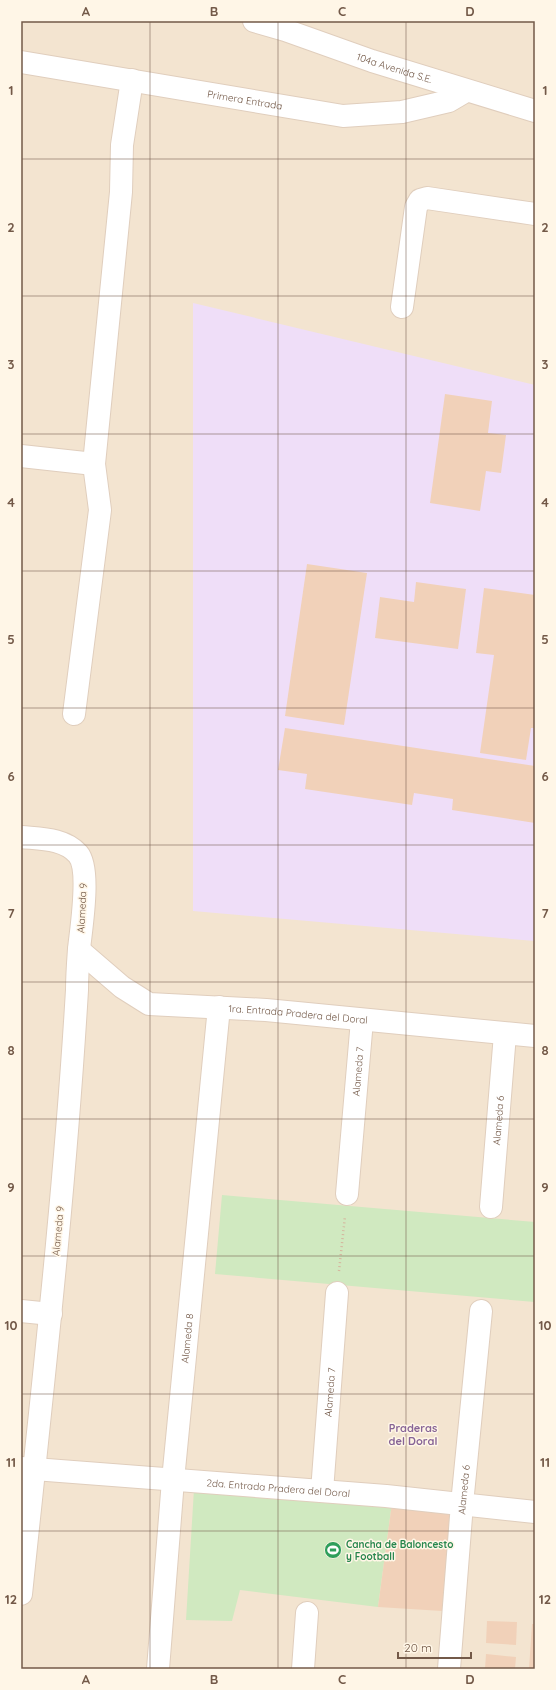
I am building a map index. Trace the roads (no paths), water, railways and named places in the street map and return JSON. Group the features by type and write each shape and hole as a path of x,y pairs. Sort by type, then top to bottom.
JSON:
{"street":[{"name":"104a Avenida S.E.","path":"254,21 286,30 372,61 535,111"},
{"name":"Primera Entrada","path":"21,62 343,116 402,112 450,101 466,91"},
{"path":"74,714 100,510 94,464 121,192 122,145 132,80"},
{"path":"402,307 416,207 420,200 427,198 535,214"},
{"path":"21,456 94,464"},
{"name":"Alameda 9","path":"21,837 59,841 78,854 83,868 84,899 51,1314 28,1468 21,1594"},
{"name":"1ra. Entrada Pradera del Doral","path":"79,950 122,988 149,1004 266,1010 535,1036"},
{"name":"Alameda 8","path":"158,1669 173,1480 219,1007"},
{"name":"Alameda 7","path":"347,1194 362,1020"},
{"name":"Alameda 6","path":"490,1207 505,1034"},
{"name":"Alameda 7","path":"322,1491 337,1293"},
{"name":"Alameda 6","path":"449,1669 462,1504 481,1311"},
{"path":"21,1312 51,1314"},
{"name":"2da. Entrada Pradera del Doral","path":"28,1468 322,1491 535,1512"},
{"path":"303,1669 307,1613"}],"place":[{"name":"Cancha de Baloncesto y Football","path":"333,1550"}],"district":[{"name":"Praderas del Doral","path":"413,1434"}]}
